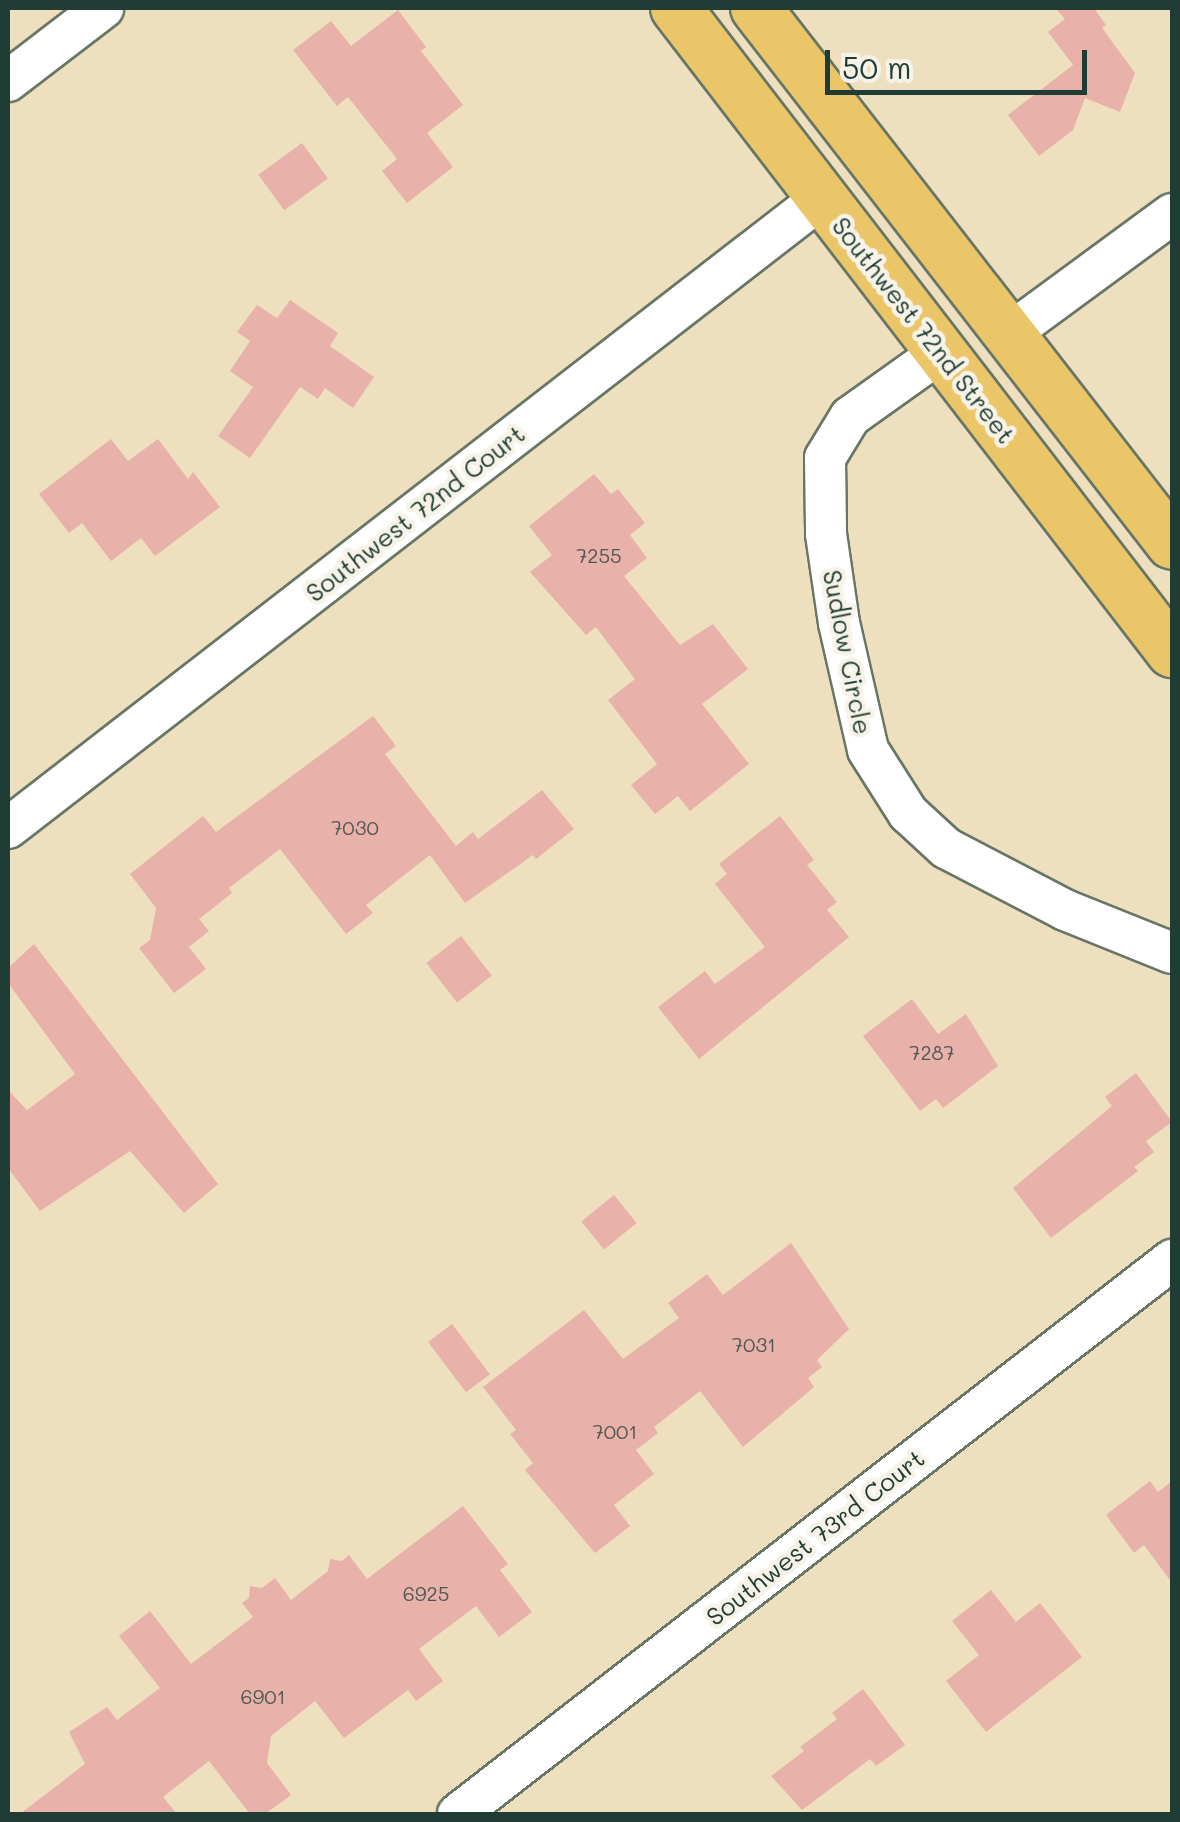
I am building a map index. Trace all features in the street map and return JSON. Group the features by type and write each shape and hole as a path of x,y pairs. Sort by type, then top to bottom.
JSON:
{"main road":[{"name":"Southwest 72nd Street","path":"676,8 1172,652"},
{"path":"756,8 1172,544"},
{"path":"941,352 976,355 1050,384"}],"street":[{"path":"8,81 102,8"},
{"name":"Southwest 72nd Court","path":"8,828 823,197"},
{"path":"1010,332 1172,214"},
{"name":"Sudlow Circle","path":"941,352 850,417 825,458 826,534 837,608 868,750 908,814 946,848 1049,903 1172,953"},
{"name":"Southwest 73rd Court","path":"458,1814 1172,1260"}],"building":[{"path":"1055,8 1094,8 1106,25 1102,28 1135,73 1120,112 1085,98 1073,130 1039,156 1008,115 1073,65 1048,32 1065,19"},
{"path":"398,10 426,47 421,51 463,105 427,133 453,167 407,203 382,171 397,159 348,97 337,106 293,50 331,21 351,46"},
{"path":"302,143 328,179 284,210 258,175"},
{"path":"290,300 338,333 330,346 374,377 353,408 325,388 318,399 300,387 250,458 218,436 253,387 230,371 250,341 237,332 257,305 277,318"},
{"path":"111,439 128,461 158,439 188,479 193,472 220,507 155,556 141,538 111,561 82,523 69,533 39,494"},
{"path":"594,474 611,494 618,489 645,523 630,535 647,558 624,576 680,645 713,624 748,669 702,704 749,764 690,811 678,796 655,814 631,785 657,764 608,700 635,679 596,627 586,635 530,572 552,555 529,526"},
{"path":"373,716 396,746 385,754 456,846 473,832 478,839 542,790 574,829 536,859 533,855 465,903 430,855 366,905 373,913 346,934 280,849 229,888 232,893 199,919 209,931 189,947 206,969 174,993 139,948 150,940 156,908 130,874 203,816 216,832"},
{"path":"780,816 814,860 807,865 837,902 827,910 849,937 699,1059 658,1007 705,971 715,984 765,947 715,884 727,874 719,864"},
{"path":"461,936 492,975 457,1002 426,963"},
{"path":"34,944 218,1184 184,1213 130,1151 40,1211 8,1168 8,1090 27,1110 75,1074 8,983 8,968"},
{"path":"912,999 938,1034 966,1014 998,1066 943,1108 936,1099 920,1111 863,1036"},
{"path":"1136,1073 1172,1122 1146,1141 1154,1152 1134,1167 1138,1171 1051,1238 1013,1188 1112,1106 1105,1097"},
{"path":"614,1195 637,1223 604,1249 581,1221"},
{"path":"791,1243 849,1329 817,1360 822,1367 808,1378 814,1387 743,1447 700,1391 654,1427 658,1433 636,1450 654,1474 614,1505 630,1526 595,1553 525,1470 533,1463 510,1434 516,1430 483,1387 584,1310 623,1359 679,1318 668,1303 707,1274 723,1295"},
{"path":"452,1324 490,1374 466,1392 428,1342"},
{"path":"1150,1481 1158,1492 1172,1481 1172,1583 1144,1545 1134,1553 1106,1515"},
{"path":"463,1506 508,1564 500,1570 532,1612 499,1637 476,1606 419,1649 443,1681 416,1701 408,1690 344,1738 315,1701 271,1736 267,1763 291,1795 265,1814 250,1814 209,1761 163,1797 177,1814 20,1814 85,1764 69,1732 107,1707 117,1720 160,1688 119,1636 150,1611 191,1664 253,1617 242,1603 249,1598 250,1586 262,1588 275,1578 291,1600 328,1571 330,1559 342,1561 349,1555 367,1579"},
{"path":"991,1590 1016,1622 1040,1603 1082,1657 986,1732 946,1681 979,1655 952,1621"},
{"path":"863,1689 905,1745 876,1766 870,1759 802,1810 771,1776 804,1751 800,1747 837,1719 832,1713"}]}
